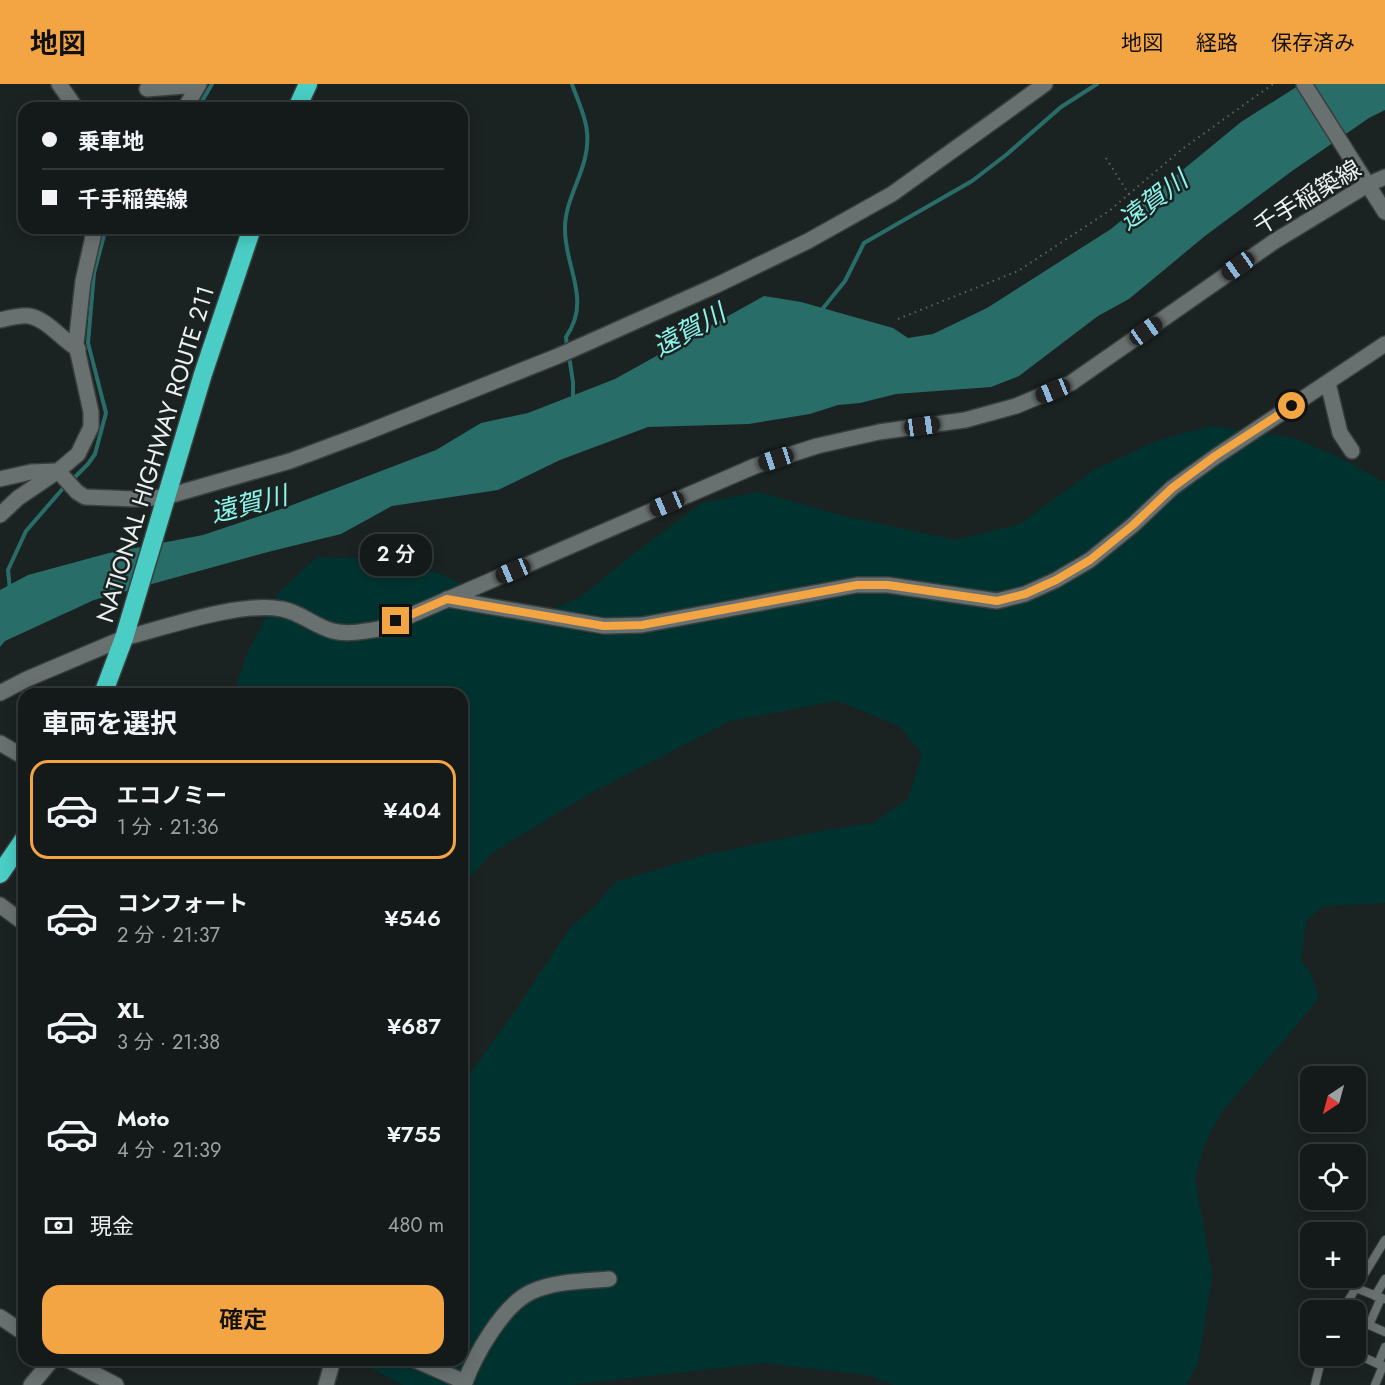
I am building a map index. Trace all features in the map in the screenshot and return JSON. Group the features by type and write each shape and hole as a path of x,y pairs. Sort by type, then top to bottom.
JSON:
{"highway":[{"path":"300,102 308,84"},
{"name":"NATIONAL HIGHWAY ROUTE 211","path":"105,688 124,638 202,374 250,234"},
{"path":"0,874 18,848"}],"street":[{"path":"59,84 72,102"},
{"path":"1304,84 1385,212"},
{"path":"147,89 198,85"},
{"path":"188,102 198,85"},
{"path":"0,479 31,472 58,471 77,492 85,497 135,499 162,504 365,433 558,356 717,285 808,240 892,194 1042,85"},
{"name":"千手稲築線","path":"0,693 27,679 124,638 223,612 253,608 283,609 333,632 355,633 379,629 755,466 816,446 869,434 965,420 1016,406 1071,383 1275,241 1365,182 1385,177"},
{"path":"0,515 18,498 58,471 78,454 91,427 92,412 76,344 83,281 93,234"},
{"path":"0,320 32,316 66,343 78,349"},
{"path":"447,599 604,626 642,625 857,585 888,585 997,601 1025,594 1056,580 1090,560 1133,525 1172,488 1385,344"},
{"path":"1328,383 1340,433 1352,451"},
{"path":"0,743 18,754"},
{"path":"0,905 18,918"},
{"path":"427,1366 464,1383 493,1329 520,1298 549,1285 609,1279"},
{"path":"0,1317 18,1329"},
{"path":"31,1385 47,1366"},
{"path":"80,1366 116,1385"},
{"path":"326,1385 331,1366"}],"lane":[{"path":"1366,1273 1384,1245"},
{"path":"1385,1279 1381,1298 1369,1324 1385,1332"},
{"path":"1349,1300 1356,1288 1381,1298"},
{"path":"1375,1385 1382,1366 1385,1347"},
{"path":"1366,1359 1382,1366"},
{"path":"1315,1385 1320,1366"}],"path":[{"path":"898,319 1017,271 1109,211 1181,150 1273,84"},
{"path":"1106,158 1130,196"}],"shaded area":[{"path":"1211,426 1294,438 1338,457 1385,482 1385,903 1323,906 1306,921 1301,961 1310,971 1319,997 1220,1114 1204,1146 1195,1179 1212,1275 1198,1364 1186,1385 895,1385 867,1375 762,1363 571,1385 403,1385 367,1366 468,1366 468,1076 511,1017 569,929 596,905 615,882 708,854 873,823 908,799 922,754 899,726 837,701 730,721 584,797 492,853 468,879 468,688 235,688 248,652 279,592 317,557 379,559 436,572 504,604 548,611 581,597 633,554 702,503 758,492 840,515 955,540 1020,524 1095,469 1162,439"}],"water":[{"name":"遠賀川","path":"1301,84 1385,84 1385,110 1369,118 1292,171 1205,236 1129,299 1098,316 1019,376 991,387 896,394 860,403 838,405 810,414 749,424 648,427 560,460 498,490 392,506 341,534 94,600 5,641 0,647 0,590 28,575 109,553 203,535 287,507 436,450 481,423 528,413 615,379 764,296 801,302 893,328 908,338 933,334 987,308 1111,229 1241,122"}],"waterway":[{"path":"202,102 212,84"},
{"path":"567,346 566,337 577,310 577,297 566,244 566,218 582,170 587,145 585,120 572,84"},
{"path":"820,312 845,281 864,243 972,181 1061,107 1097,84"},
{"path":"72,480 95,454 106,413 88,343 94,273 104,234"},
{"path":"569,356 573,400"},
{"path":"10,590 8,570 26,531 66,485"}],"route":[{"path":"396,621 447,599 604,626 642,625 857,585 888,585 997,601 1025,594 1056,580 1090,560 1133,525 1172,488 1215,456 1292,406"}]}
